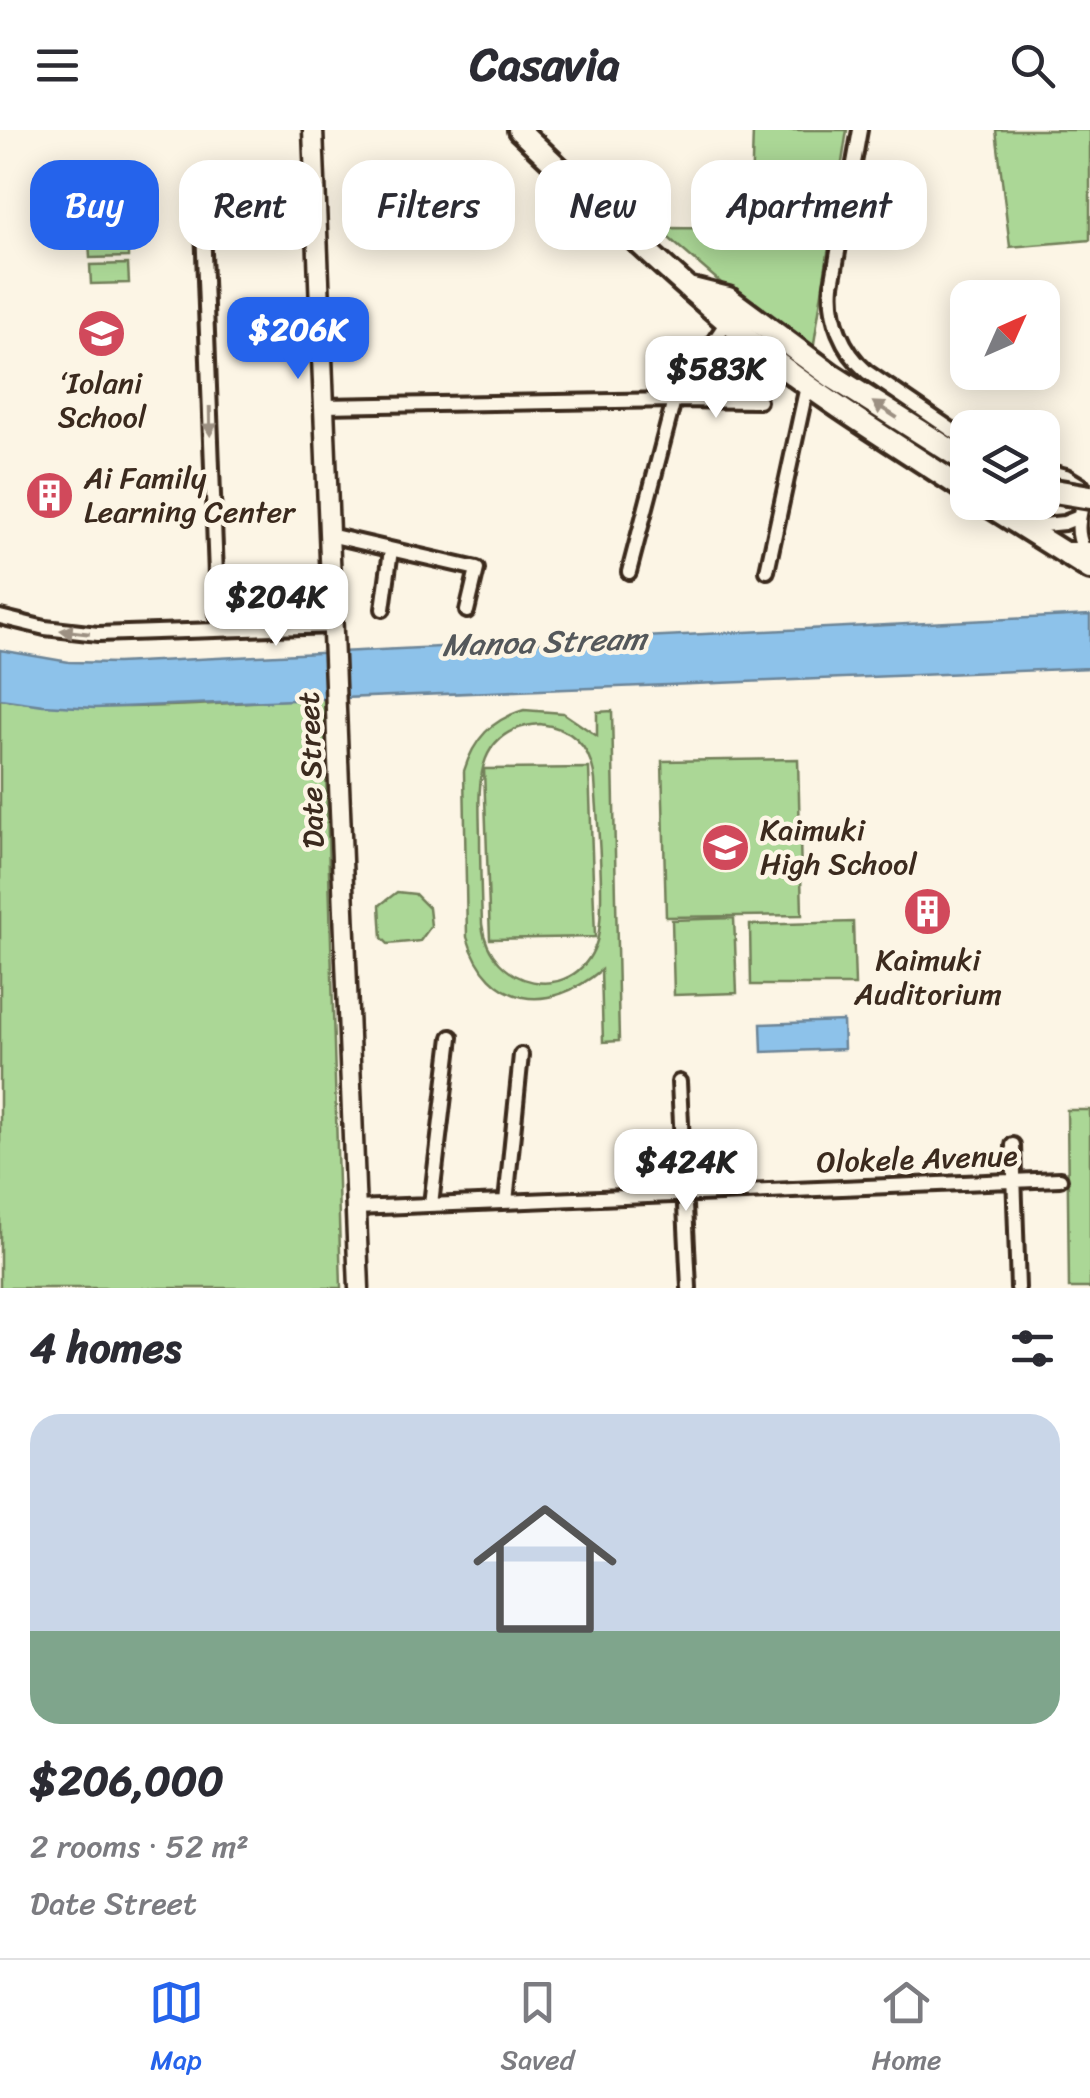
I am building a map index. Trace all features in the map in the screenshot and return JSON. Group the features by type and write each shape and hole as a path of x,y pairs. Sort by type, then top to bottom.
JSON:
{"highway":[{"path":"692,290 728,299 832,376 950,451"},
{"path":"1060,497 1084,507"}],"main road":[{"path":"527,133 727,322 807,386 950,480"},
{"path":"1010,520 1085,559"}],"street":[{"name":"Date Street","path":"313,130 314,160"},
{"path":"860,130 831,300 839,333 852,360 950,428"},
{"path":"204,250 218,629"},
{"name":"Date Street","path":"317,250 360,1288"},
{"path":"630,572 674,400 727,322"},
{"path":"768,572 807,386"},
{"path":"324,406 759,402"},
{"path":"1060,474 1082,486 1084,507 1078,537 1085,559"},
{"path":"1020,527 1064,523 1084,507"},
{"path":"328,535 477,569 467,611"},
{"path":"383,610 391,550"},
{"path":"0,617 45,628 98,634 218,629 334,636"},
{"path":"431,1204 451,1036"},
{"path":"506,1202 520,1055"},
{"path":"678,1082 690,1288"},
{"path":"1013,1146 1018,1288"},
{"name":"Olokele Avenue","path":"356,1208 1060,1179"}],"green space":[{"path":"753,130 847,130 842,160 752,160"},
{"path":"996,130 1090,130 1090,240 1010,247"},
{"path":"671,228 691,228 691,250 828,250 813,350 727,288 671,240"},
{"path":"90,250 128,250 128,257 90,258"},
{"path":"128,264 129,283 91,284 90,265"},
{"path":"324,698 341,1288 0,1288 0,699 121,707"},
{"path":"524,710 563,713 597,736 597,712 612,711 619,1041 603,1042 601,970 561,994 523,997 505,991 490,979 467,937 464,771 485,732","holes":["552,726 578,741 593,768 601,911 596,944 585,964 552,982 533,982 500,963 488,946 482,924 481,781 491,749 502,737 518,728"]},
{"path":"798,759 802,915 666,917 662,761"},
{"path":"589,768 595,937 490,939 484,769"},
{"path":"397,892 415,894 429,908 431,926 420,941 388,944 382,938 380,905"},
{"path":"734,918 737,993 674,995 672,920"},
{"path":"853,922 855,985 751,985 750,925"},
{"path":"1067,1110 1090,1110 1090,1288 1069,1288"}],"water":[{"name":"Manoa Stream","path":"1090,615 1090,668 95,708 0,699 0,650 69,662 117,663"},
{"path":"843,1021 844,1049 762,1052 761,1024"}],"place":[{"name":"ʻIolani School","path":"102,334"},
{"name":"Ai Family Learning Center","path":"49,495"},
{"name":"Kaimuki High School","path":"725,847"},
{"name":"Kaimuki Auditorium","path":"928,911"}]}
